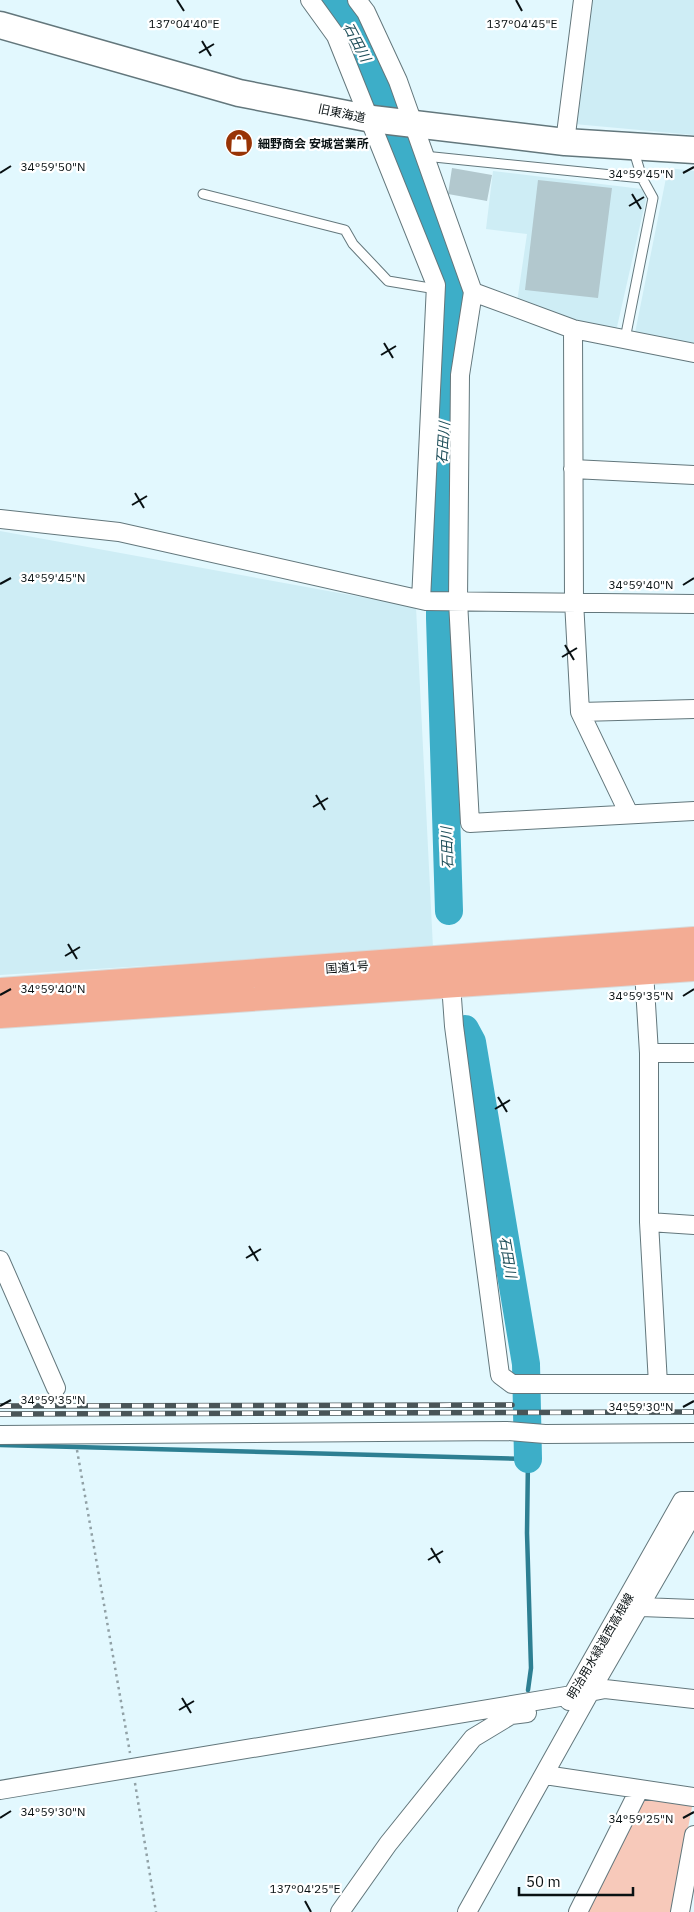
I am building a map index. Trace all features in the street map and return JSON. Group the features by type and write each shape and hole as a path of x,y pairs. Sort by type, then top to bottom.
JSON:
{"highway":[{"name":"国道1号","path":"0,992 694,941"},
{"name":"国道1号","path":"0,1014 694,967"}],"street":[{"path":"310,0 336,36 374,120 436,289 424,600"},
{"path":"357,0 366,12 398,82 408,124 424,156 473,292 460,375 455,601 470,824 694,811"},
{"path":"565,142 583,0"},
{"name":"旧東海道","path":"0,25 239,93 374,120 565,142 694,150"},
{"path":"473,292 573,329 694,354"},
{"path":"573,329 574,601 580,712 629,814"},
{"path":"573,469 694,475"},
{"path":"0,518 119,532 424,600 694,604"},
{"path":"580,712 694,709"},
{"path":"644,971 649,1053 649,1222 658,1384"},
{"path":"451,984 454,1026 500,1375 512,1384 694,1384"},
{"path":"649,1053 694,1053"},
{"path":"649,1222 694,1225"},
{"path":"0,1260 56,1388"},
{"path":"0,1435 507,1431 545,1434 694,1433"},
{"name":"明治用水緑道西高根線","path":"340,1912 388,1844 473,1738 511,1715 565,1708 682,1501 694,1511"},
{"path":"467,1912 694,1511"},
{"path":"641,1607 694,1609"},
{"path":"0,1790 605,1689 694,1699"},
{"path":"545,1775 640,1790 694,1796"},
{"path":"578,1912 640,1790"},
{"path":"680,1912 694,1835"}],"lane":[{"path":"625,340 653,198 642,178 632,145"},
{"path":"424,156 642,178"},
{"path":"203,194 345,230 353,244 388,281 436,289"}],"path":[{"path":"75,1435 156,1912"}],"shaded area":[{"path":"589,0 694,0 694,135 574,124"},
{"path":"668,168 694,171 694,346 635,333"},
{"path":"493,171 642,189 646,199 617,327 612,330 574,323 517,302 527,234 486,229"},
{"path":"0,531 416,607 433,948 0,975"},
{"path":"649,1797 688,1802 692,1807 672,1912 586,1912 642,1801"}],"building":[{"path":"452,168 492,175 487,201 448,194"},
{"path":"538,180 612,188 598,298 525,290"}],"waterway":[{"name":"石田川","path":"334,0 360,44 383,96 403,146 453,289 454,317 440,484 440,618 449,911"},
{"name":"石田川","path":"465,1029 472,1042 526,1364 528,1459"},
{"path":"0,1445 528,1459 527,1533 531,1668 528,1690"}],"railway":[{"path":"0,1406 512,1405"},
{"path":"0,1414 694,1412"}],"place":[{"name":"細野商会 安城営業所","path":"239,143"}]}
